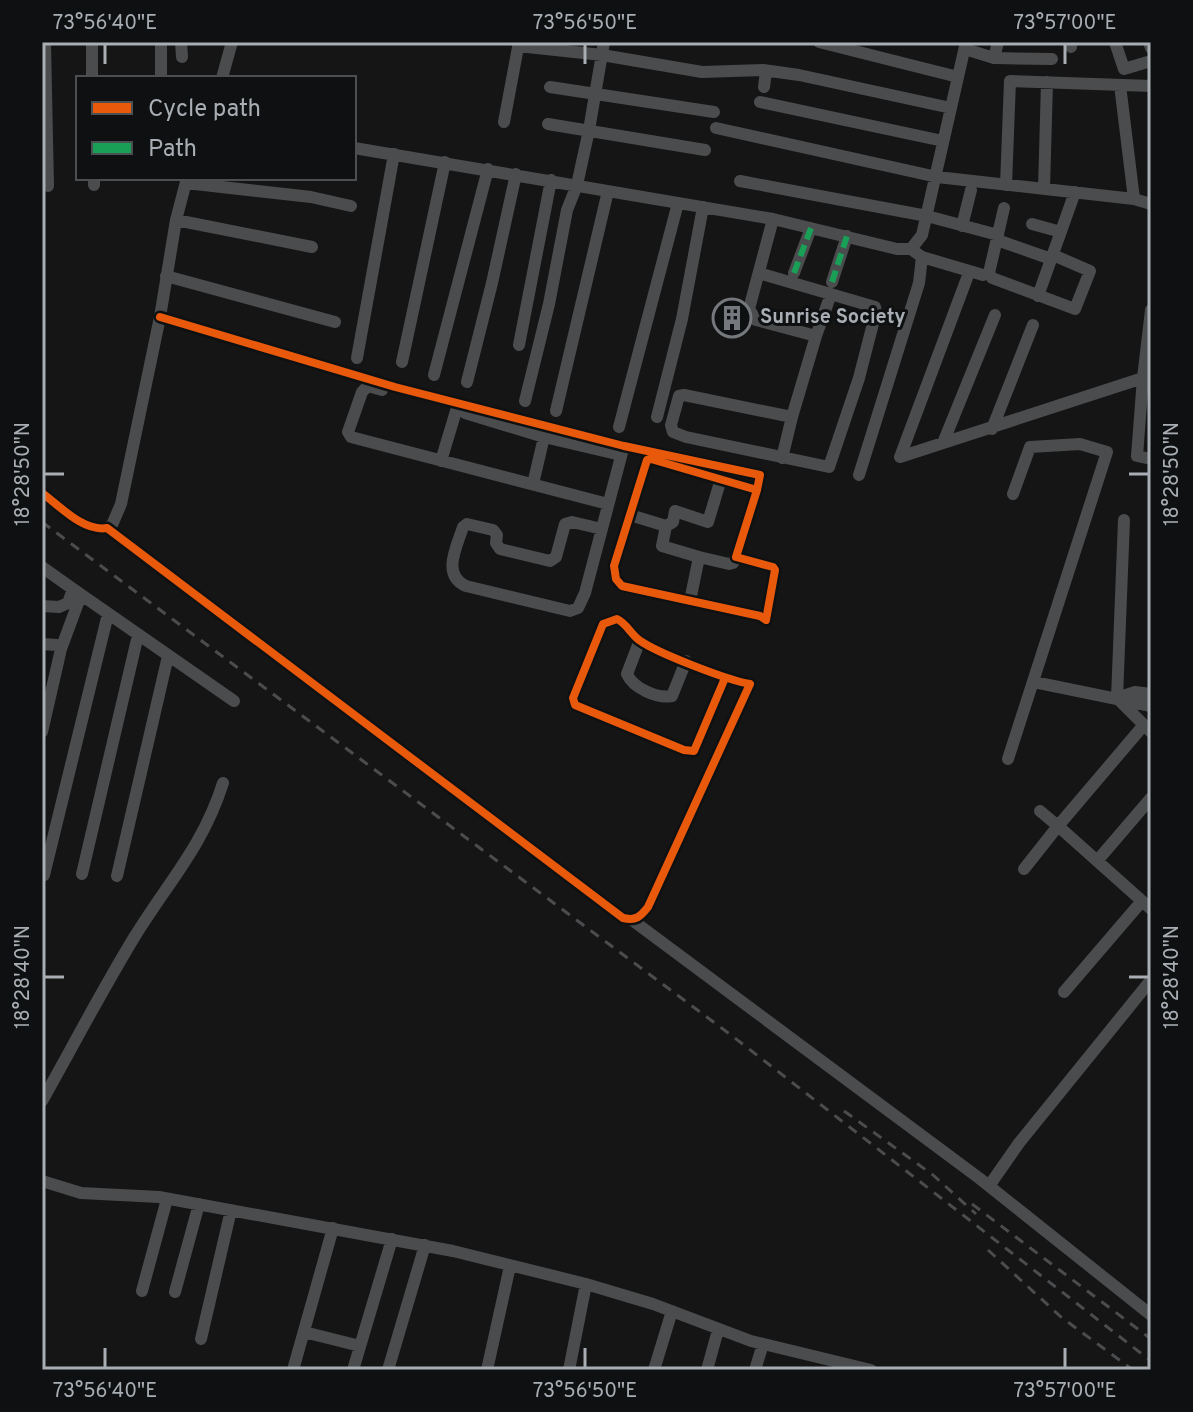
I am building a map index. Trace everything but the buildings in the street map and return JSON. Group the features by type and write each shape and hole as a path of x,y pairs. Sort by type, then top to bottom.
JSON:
{"street":[{"path":"45,42 48,186"},
{"path":"92,42 92,76"},
{"path":"161,42 161,76"},
{"path":"181,42 182,57"},
{"path":"223,76 232,42"},
{"path":"819,42 958,77"},
{"path":"994,58 998,42"},
{"path":"1115,42 1124,69 1151,61"},
{"path":"1149,42 1151,48"},
{"path":"504,122 519,44 603,48 702,72 766,71 839,83 951,108"},
{"path":"859,475 919,283 917,253 965,46 994,58 1052,59"},
{"path":"525,401 567,210 577,185 603,48"},
{"path":"764,87 766,71"},
{"path":"1006,185 1010,81 1151,86"},
{"path":"1044,189 1047,82"},
{"path":"1120,85 1134,199"},
{"path":"550,87 714,112"},
{"path":"760,102 943,141"},
{"path":"548,124 705,150"},
{"path":"716,128 937,177 1134,199 1151,204"},
{"path":"356,148 773,219 917,253 983,275"},
{"path":"357,358 394,154"},
{"path":"402,362 445,162"},
{"path":"434,375 488,169"},
{"path":"467,382 516,174"},
{"path":"42,493 84,524 100,529 112,525 121,504 160,317 176,220 187,180 311,197 351,206"},
{"path":"519,345 551,180"},
{"path":"740,181 927,216 962,226 998,238 1089,270 1076,308 990,276 998,238 1004,208"},
{"path":"962,226 971,190"},
{"path":"556,411 608,191"},
{"path":"1038,296 1075,192"},
{"path":"619,427 678,203"},
{"path":"657,417 682,319 703,207"},
{"path":"773,219 749,309 756,320 816,336"},
{"path":"176,220 312,247"},
{"path":"1032,224 1061,232"},
{"path":"794,273 811,228"},
{"path":"782,458 847,236"},
{"path":"759,273 832,288 875,307 859,378 829,467 686,437 673,432 671,425 679,396 684,395 792,417"},
{"path":"166,276 335,322"},
{"path":"967,278 900,457 1143,378"},
{"path":"1151,310 1137,456 1151,459"},
{"path":"943,443 995,315"},
{"path":"160,317 544,437 760,475 733,563 662,546 666,526"},
{"path":"992,429 1033,325"},
{"path":"608,504 351,437 348,432 362,392 368,386 378,385 622,450"},
{"path":"441,461 456,411"},
{"path":"533,484 544,437"},
{"path":"1008,759 1107,452 1080,444 1030,447 1013,494"},
{"path":"602,529 572,522 565,524 556,557 550,561 500,549 493,530 467,524 463,527 453,557 453,574 459,583 466,586 574,611 585,593 602,529 622,450"},
{"path":"736,557 775,570 766,620 760,616 622,586 618,583 614,566 644,466 651,459 757,490"},
{"path":"630,515 666,526 673,522 675,511 708,522 721,479"},
{"path":"1024,869 1058,826 1147,729 1117,698 1124,520"},
{"path":"107,528 593,898 623,918 632,920 989,1186 1151,1315"},
{"path":"690,601 699,557"},
{"path":"42,567 234,701"},
{"path":"42,606 64,606 77,592"},
{"path":"42,732 77,592"},
{"path":"44,875 108,614"},
{"path":"632,920 641,916 654,894 750,684 725,678 640,640 626,623 617,619 603,624 573,698 575,705 684,750 694,751 725,678"},
{"path":"82,874 138,635"},
{"path":"640,640 627,674 630,682 642,689 664,698 672,696 686,661"},
{"path":"42,644 57,645 61,649"},
{"path":"117,876 168,656"},
{"path":"1034,682 1151,706"},
{"path":"1117,698 1135,692 1151,694"},
{"path":"42,1101 135,937 198,844 223,783"},
{"path":"1097,861 1151,798"},
{"path":"1040,811 1146,905 1064,992"},
{"path":"989,1186 1019,1143 1151,980"},
{"path":"42,1181 81,1193 167,1199 425,1245 586,1284 763,1344 871,1370"},
{"path":"142,1291 167,1199"},
{"path":"175,1292 199,1204"},
{"path":"201,1339 231,1210"},
{"path":"293,1370 333,1228"},
{"path":"353,1370 392,1239"},
{"path":"388,1370 425,1245"},
{"path":"487,1370 510,1266"},
{"path":"569,1370 586,1284"},
{"path":"654,1370 672,1311"},
{"path":"707,1370 718,1330"},
{"path":"304,1332 360,1346"},
{"path":"755,1370 763,1344"},
{"path":"810,1370 815,1356"}],"railway":[{"path":"42,522 731,1035 1151,1361"},
{"path":"844,1111 933,1175 976,1214"},
{"path":"972,1204 1151,1339"},
{"path":"988,1250 1061,1317 1133,1370"}],"marked path":[{"path":"794,273 811,228"},
{"path":"832,282 847,236"}],"cycle path":[{"path":"160,317 395,387 624,446 760,475 757,490 736,557 775,570 766,620 760,616 622,586 616,579 614,566 647,460 757,490"},
{"path":"42,493 81,522 107,528 623,918 637,917 648,907 750,684 661,652 639,640 617,619 603,624 573,698 575,705 684,750 694,751 725,678"}],"place":[{"name":"Sunrise Society","path":"732,318"}]}
